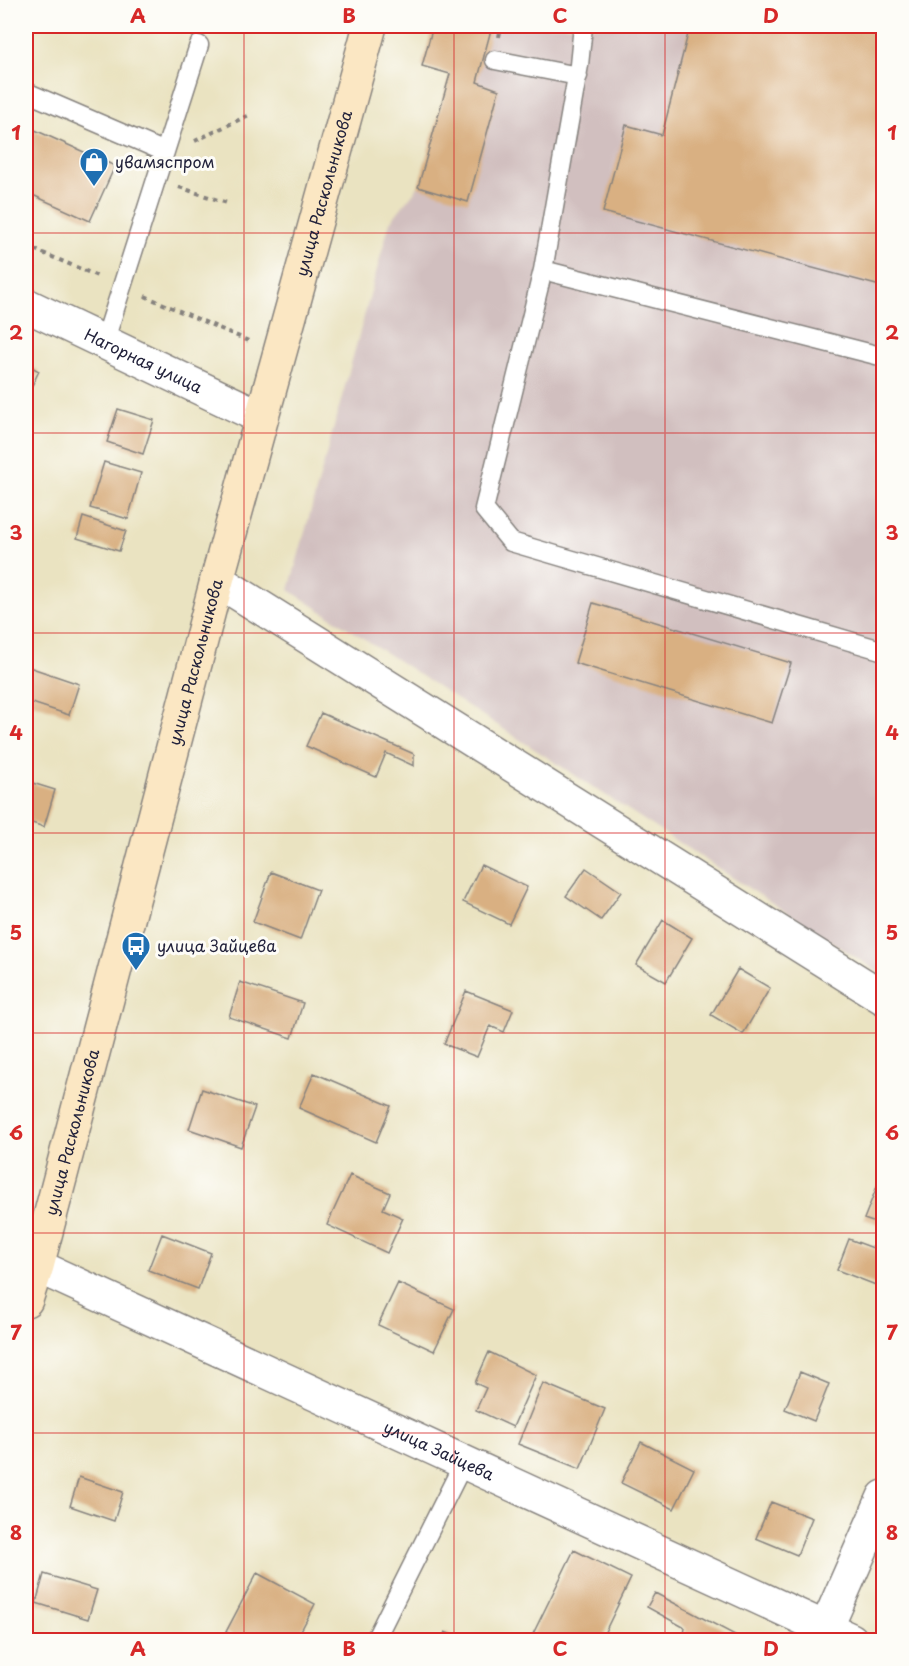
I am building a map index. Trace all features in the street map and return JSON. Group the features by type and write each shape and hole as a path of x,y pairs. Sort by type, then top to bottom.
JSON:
{"main road":[{"name":"улица Раскольникова","path":"26,1300 31,1264 261,417 370,26"}],"street":[{"name":"Нагорная улица","path":"26,306 261,417"},
{"path":"217,580 884,998"},
{"name":"улица Зайцева","path":"31,1264 464,1462 833,1637"},
{"path":"833,1637 884,1497"}],"lane":[{"path":"583,26 578,76 543,270 484,509 511,542 884,651"},
{"path":"104,343 199,45"},
{"path":"495,60 578,76"},
{"path":"26,92 165,152"},
{"path":"543,270 884,357"},
{"path":"375,1641 464,1462"}],"path":[{"path":"165,152 202,138 251,114"},
{"path":"156,179 227,202"},
{"path":"26,246 279,354"}],"shaded area":[{"path":"433,26 883,26 883,975 289,590 390,222 418,187 450,74 422,66"}],"building":[{"path":"433,26 492,26 477,82 499,90 468,202 418,187 450,74 422,66"},
{"path":"690,26 884,26 884,287 603,212 626,125 662,135"},
{"path":"26,126 115,166 90,221 26,192"},
{"path":"26,364 39,371 26,398"},
{"path":"118,409 154,420 143,454 107,442"},
{"path":"104,462 141,473 128,519 90,508"},
{"path":"83,517 126,531 119,551 77,538"},
{"path":"593,603 791,663 772,723 575,663"},
{"path":"26,666 79,684 69,715 26,701"},
{"path":"321,713 414,754 414,766 386,753 376,777 306,746"},
{"path":"26,781 55,790 44,827 26,821"},
{"path":"481,865 527,887 509,924 463,902"},
{"path":"586,868 621,892 601,920 566,896"},
{"path":"271,872 318,890 300,940 253,922"},
{"path":"663,920 692,938 666,982 636,965"},
{"path":"738,969 770,988 743,1034 711,1015"},
{"path":"240,982 303,1003 292,1038 229,1017"},
{"path":"466,991 513,1010 504,1032 490,1026 477,1057 444,1044"},
{"path":"314,1073 391,1106 376,1142 299,1108"},
{"path":"202,1089 255,1107 241,1147 189,1129"},
{"path":"350,1175 390,1193 383,1209 403,1218 387,1253 327,1225"},
{"path":"880,1179 884,1180 884,1226 864,1219"},
{"path":"162,1234 211,1253 198,1289 148,1270"},
{"path":"849,1239 884,1252 884,1280 881,1287 837,1270"},
{"path":"398,1283 454,1309 434,1351 378,1325"},
{"path":"489,1352 536,1375 513,1427 476,1410 486,1388 475,1383"},
{"path":"800,1372 829,1384 814,1421 785,1409"},
{"path":"543,1383 605,1409 580,1469 518,1444"},
{"path":"641,1442 694,1469 674,1509 621,1483"},
{"path":"79,1477 123,1492 114,1521 70,1506"},
{"path":"771,1502 812,1518 797,1555 756,1538"},
{"path":"574,1550 631,1578 601,1640 537,1640 531,1638"},
{"path":"257,1573 315,1604 296,1640 243,1640 226,1632"},
{"path":"44,1574 97,1590 88,1619 36,1603"},
{"path":"655,1593 735,1635 732,1640 683,1640 685,1628 647,1607"},
{"path":"445,1632 463,1640 441,1640"}],"place":[{"name":"увамяспром","path":"94,188"},
{"name":"улица Зайцева","path":"136,972"}]}
